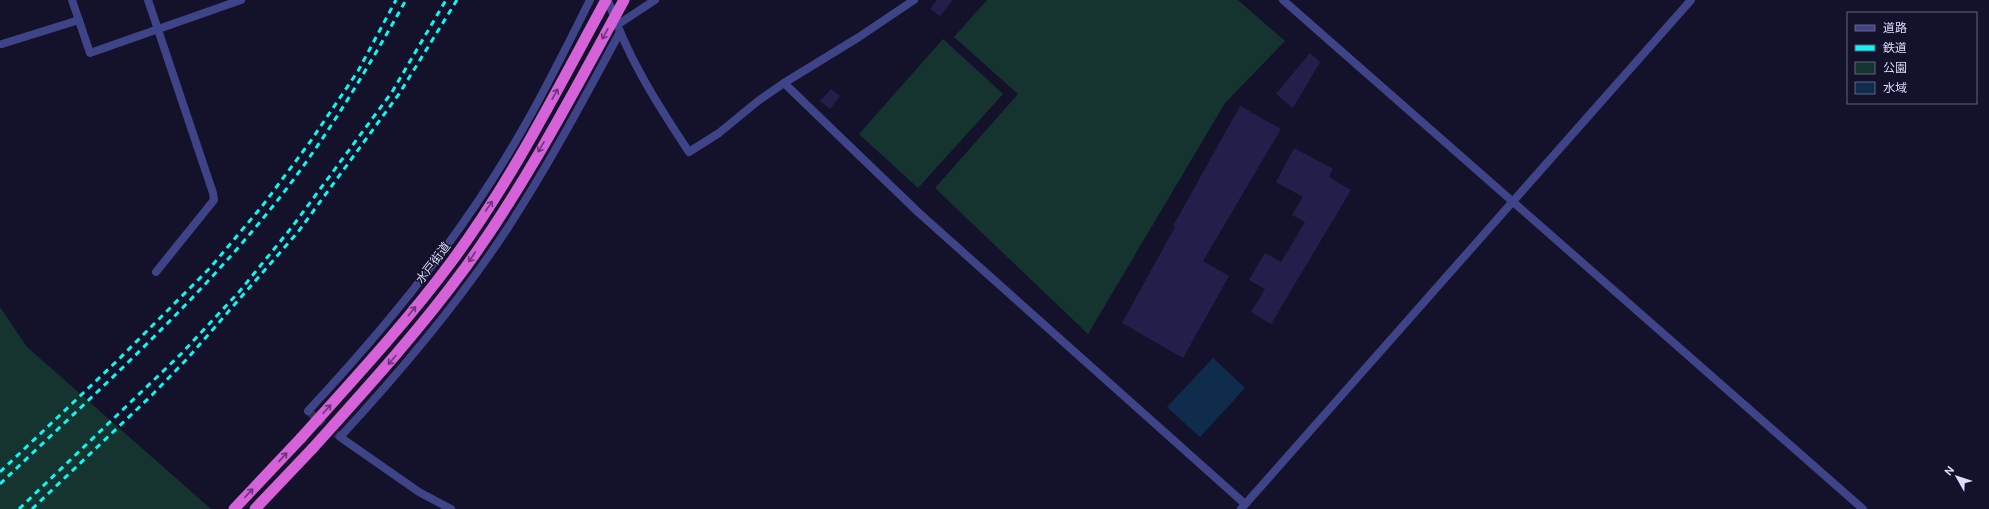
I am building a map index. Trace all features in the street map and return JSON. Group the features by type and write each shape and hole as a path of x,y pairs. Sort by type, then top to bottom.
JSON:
{"highway":[{"name":"水戸街道","path":"234,509 301,438 391,337 452,260 507,179 607,0"},
{"path":"255,509 312,449 402,349 465,268 520,185 624,0"}],"street":[{"path":"72,0 90,53 241,0"},
{"path":"148,0 213,193 214,200 156,272"},
{"path":"308,410 351,365 416,288 456,233 521,132 590,0"},
{"path":"607,0 618,29 632,58 689,152 719,133 758,101 784,83 860,37 914,0"},
{"path":"451,509 420,492 340,437 384,389 445,316 506,230 562,140 618,29 655,0"},
{"path":"1283,0 1862,509"},
{"path":"784,83 919,213 1243,506 1691,0"},
{"path":"2,44 79,20"}],"green space":[{"path":"987,0 1238,0 1285,41 1225,103 1088,334 935,188 1018,94 954,37"},
{"path":"943,39 1003,94 918,188 859,134"},
{"path":"0,307 27,347 211,509 0,509"}],"water":[{"path":"1213,358 1245,388 1200,437 1167,407"}],"building":[{"path":"937,0 953,0 940,16 930,9"},
{"path":"1310,53 1320,62 1293,108 1276,94"},
{"path":"831,89 840,96 830,109 820,101"},
{"path":"1240,106 1281,129 1203,261 1229,276 1183,358 1122,323 1175,227 1173,226"},
{"path":"1294,148 1333,169 1329,177 1351,190 1271,324 1251,312 1265,289 1249,280 1265,253 1281,262 1305,222 1292,215 1303,197 1276,182"}],"tunnel":[{"path":"308,411 340,437"}],"railway":[{"path":"0,472 118,360 210,268 263,205 310,142 358,71 396,0"},
{"path":"0,484 139,352 238,248 269,211 325,135 375,55 406,0"},
{"path":"19,509 181,354 239,292 292,227 392,92 446,0"},
{"path":"32,509 152,395 187,359 298,232 399,94 457,0"}]}
